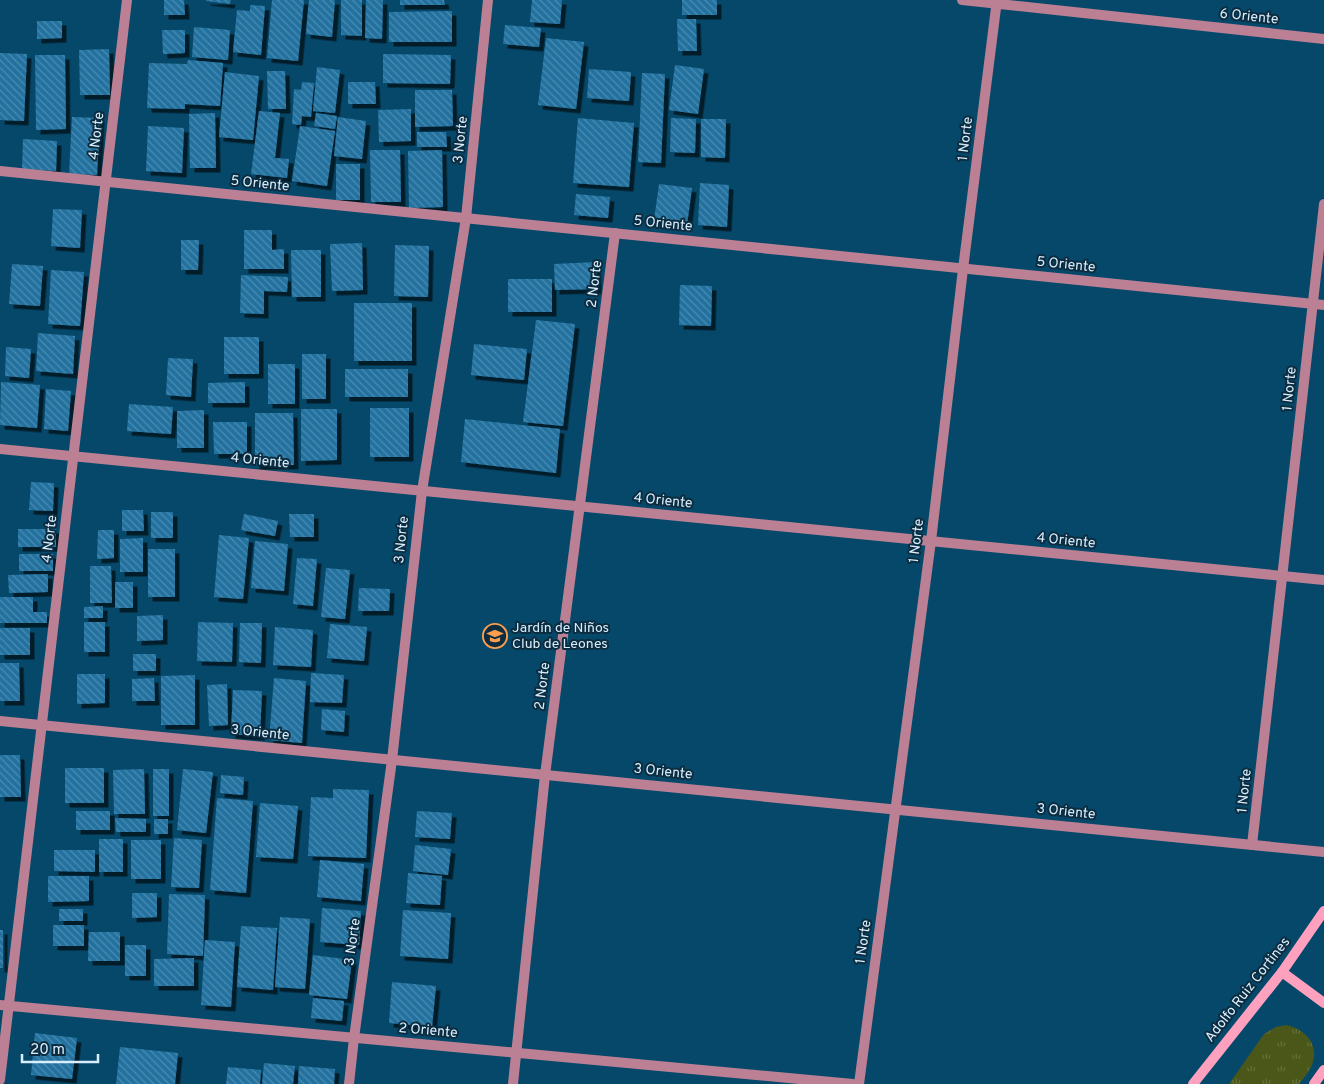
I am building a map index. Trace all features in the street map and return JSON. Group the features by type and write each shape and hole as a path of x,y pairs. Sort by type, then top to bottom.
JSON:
{"main road":[{"name":"Adolfo Ruiz Cortines","path":"1193,1084 1282,972 1324,912"},
{"path":"1282,972 1324,1003"},
{"path":"1314,1084 1324,1070"}],"street":[{"name":"4 Norte","path":"0,1080 4,1006 42,725 127,0"},
{"name":"3 Norte","path":"349,1084 392,760 422,491 466,218 488,0"},
{"name":"6 Oriente","path":"962,0 997,2 1324,39"},
{"name":"1 Norte","path":"859,1084 931,541 997,2"},
{"name":"5 Oriente","path":"0,171 1324,305"},
{"name":"1 Norte","path":"1252,845 1324,204"},
{"name":"2 Norte","path":"513,1084 545,775 615,233"},
{"name":"4 Oriente","path":"0,449 1324,580"},
{"name":"3 Oriente","path":"0,721 1324,852"},
{"name":"2 Oriente","path":"4,1006 853,1084"}],"green space":[{"path":"1286,1025 1300,1030 1313,1046 1314,1059 1307,1074 1299,1084 1229,1084 1264,1034 1276,1027"}],"building":[{"path":"164,0 184,0 185,15 164,15"},
{"path":"206,0 231,0 230,4"},
{"path":"272,0 304,0 298,61 267,58"},
{"path":"309,0 335,0 332,37 306,34"},
{"path":"341,0 362,0 362,36 341,35"},
{"path":"366,0 383,0 382,39 365,38"},
{"path":"400,0 444,0 445,5 400,5"},
{"path":"532,0 562,0 560,24 530,22"},
{"path":"682,0 717,0 717,15 682,15"},
{"path":"250,5 265,6 261,55 233,52 237,10 250,11"},
{"path":"452,11 452,42 389,42 389,12"},
{"path":"677,19 696,19 697,51 678,51"},
{"path":"37,21 62,21 62,38 37,39"},
{"path":"505,25 541,28 539,47 503,44"},
{"path":"194,27 230,30 228,60 192,57"},
{"path":"162,30 185,30 185,53 163,54"},
{"path":"546,38 584,42 576,109 538,105"},
{"path":"109,49 110,95 80,95 79,50"},
{"path":"0,53 27,54 24,121 0,120"},
{"path":"383,54 451,55 450,84 383,83"},
{"path":"35,55 65,55 66,129 36,130"},
{"path":"188,60 223,63 220,106 185,104 185,109 147,108 149,63 187,64"},
{"path":"675,65 704,69 698,114 669,110"},
{"path":"317,67 340,70 335,113 313,111"},
{"path":"589,69 631,72 629,101 587,98"},
{"path":"267,71 285,71 286,109 268,109"},
{"path":"225,72 259,76 253,140 219,137"},
{"path":"642,73 665,74 661,163 638,162"},
{"path":"302,82 314,83 311,117 302,116 301,125 292,124 294,89 301,90"},
{"path":"348,82 375,82 376,104 348,104"},
{"path":"415,90 452,90 453,126 415,127"},
{"path":"411,109 411,141 379,142 378,110"},
{"path":"259,111 280,113 275,158 289,159 287,178 251,174"},
{"path":"215,113 216,168 190,168 189,114"},
{"path":"316,113 337,116 335,129 314,126"},
{"path":"72,117 100,118 97,175 69,174"},
{"path":"338,117 366,121 362,159 334,156"},
{"path":"578,118 634,123 629,187 573,183"},
{"path":"671,118 696,119 695,153 670,152"},
{"path":"701,119 726,119 725,158 701,157"},
{"path":"148,126 184,128 182,173 146,171"},
{"path":"300,126 335,131 327,186 292,181"},
{"path":"417,132 446,132 447,147 417,147"},
{"path":"23,139 57,141 56,171 22,169"},
{"path":"370,150 400,150 401,202 371,202"},
{"path":"442,150 443,207 409,208 408,151"},
{"path":"336,164 360,164 360,200 336,200"},
{"path":"700,183 729,185 727,227 698,225"},
{"path":"659,184 692,188 687,225 654,220"},
{"path":"576,194 610,197 608,218 574,215"},
{"path":"53,209 82,210 80,248 51,246"},
{"path":"244,230 272,230 272,250 284,249 284,269 244,269"},
{"path":"181,240 199,240 198,270 181,270"},
{"path":"362,243 363,290 332,291 330,244"},
{"path":"395,245 429,246 428,297 394,296"},
{"path":"291,250 321,250 321,297 292,297"},
{"path":"596,262 597,289 555,290 554,264"},
{"path":"12,264 43,266 40,306 9,304"},
{"path":"51,270 84,272 80,326 48,324"},
{"path":"241,275 288,277 287,292 264,291 264,314 240,313"},
{"path":"508,279 552,279 552,312 508,312"},
{"path":"680,285 712,286 711,326 679,325"},
{"path":"354,303 412,303 412,361 354,361"},
{"path":"536,320 575,324 563,426 523,422"},
{"path":"38,333 75,336 73,374 36,371"},
{"path":"224,337 259,337 259,374 224,374"},
{"path":"474,344 527,349 524,380 471,375"},
{"path":"6,347 31,349 29,378 5,376"},
{"path":"302,354 326,354 326,399 302,399"},
{"path":"168,358 193,359 191,397 166,395"},
{"path":"268,364 295,364 295,404 268,404"},
{"path":"345,369 408,369 408,397 345,397"},
{"path":"1,382 40,385 37,428 0,425"},
{"path":"245,382 245,403 208,403 208,383"},
{"path":"46,389 71,391 68,431 44,429"},
{"path":"129,404 173,407 171,434 127,431"},
{"path":"370,408 409,408 409,457 370,457"},
{"path":"301,409 337,409 337,460 301,461"},
{"path":"204,410 204,448 177,448 177,411"},
{"path":"255,413 293,413 294,465 255,465"},
{"path":"465,419 560,429 556,473 461,462"},
{"path":"213,422 247,422 247,454 214,454"},
{"path":"31,482 54,483 53,511 29,510"},
{"path":"122,510 143,510 144,531 122,531"},
{"path":"151,512 173,512 173,538 151,538"},
{"path":"244,514 278,521 275,536 241,530"},
{"path":"289,514 314,514 314,537 290,537"},
{"path":"18,529 56,529 56,547 18,547"},
{"path":"98,530 114,530 114,558 97,559"},
{"path":"219,535 249,538 243,599 214,597"},
{"path":"143,538 143,572 120,572 120,539"},
{"path":"255,541 288,544 284,591 251,588"},
{"path":"148,549 175,549 175,597 148,597"},
{"path":"19,554 53,554 53,571 19,571"},
{"path":"297,558 317,559 313,606 293,604"},
{"path":"90,566 111,566 112,603 90,603"},
{"path":"326,568 350,570 345,619 321,617"},
{"path":"48,574 48,592 9,593 8,575"},
{"path":"115,582 133,582 133,608 115,608"},
{"path":"359,588 390,589 389,611 358,611"},
{"path":"0,597 33,597 33,612 47,612 47,623 0,623"},
{"path":"103,606 103,618 84,618 84,607"},
{"path":"163,615 163,640 137,641 137,616"},
{"path":"84,622 105,622 105,652 84,652"},
{"path":"198,622 233,623 232,662 197,661"},
{"path":"240,623 262,623 261,663 239,662"},
{"path":"330,624 367,627 364,661 327,658"},
{"path":"275,627 313,630 311,667 273,665"},
{"path":"0,628 30,628 30,655 0,655"},
{"path":"133,654 156,654 156,671 133,671"},
{"path":"0,663 19,663 20,701 0,701"},
{"path":"311,673 344,675 342,703 310,702"},
{"path":"77,674 105,674 105,703 77,704"},
{"path":"195,675 195,725 161,725 161,676"},
{"path":"154,678 155,701 132,701 132,679"},
{"path":"274,678 306,681 302,743 269,740"},
{"path":"227,684 228,725 209,726 207,685"},
{"path":"233,690 262,691 260,736 231,734"},
{"path":"322,709 345,711 344,732 321,730"},
{"path":"0,755 20,755 21,797 0,797"},
{"path":"65,768 104,768 104,803 65,803"},
{"path":"144,769 145,814 114,814 113,770"},
{"path":"153,769 169,769 169,816 153,816"},
{"path":"183,769 213,772 206,833 177,830"},
{"path":"221,775 244,777 243,795 220,793"},
{"path":"333,789 369,790 366,858 308,856 311,797 333,798"},
{"path":"217,798 253,801 246,893 210,890"},
{"path":"260,803 298,806 293,859 256,857"},
{"path":"76,811 110,811 110,830 76,830"},
{"path":"417,811 452,813 450,839 415,837"},
{"path":"115,818 146,819 146,832 116,832"},
{"path":"154,819 168,819 168,834 154,834"},
{"path":"174,838 202,840 199,888 171,887"},
{"path":"99,839 123,839 123,872 99,872"},
{"path":"131,840 161,840 161,879 131,879"},
{"path":"415,845 451,849 448,875 413,871"},
{"path":"54,850 95,850 95,872 54,871"},
{"path":"320,860 364,864 361,901 317,897"},
{"path":"408,873 442,876 440,905 406,903"},
{"path":"48,876 89,876 89,901 48,902"},
{"path":"132,893 157,893 157,917 132,918"},
{"path":"169,894 205,895 203,956 167,954"},
{"path":"322,908 361,911 359,945 320,942"},
{"path":"59,909 83,909 83,921 59,921"},
{"path":"403,910 451,913 448,959 400,956"},
{"path":"280,917 310,919 305,989 275,987"},
{"path":"53,925 84,925 84,946 53,946"},
{"path":"241,926 277,928 273,990 237,987"},
{"path":"0,930 3,930 3,968 0,968"},
{"path":"89,932 120,932 120,961 88,961"},
{"path":"205,940 235,942 231,1007 201,1005"},
{"path":"125,945 146,945 146,976 125,976"},
{"path":"313,955 352,960 347,999 309,995"},
{"path":"194,958 194,986 154,986 154,959"},
{"path":"392,982 436,986 432,1027 389,1023"},
{"path":"313,998 344,1001 342,1021 311,1018"},
{"path":"35,1033 77,1038 72,1079 31,1075"},
{"path":"120,1047 178,1053 175,1084 116,1084"},
{"path":"264,1063 295,1066 293,1084 262,1084"},
{"path":"299,1066 335,1069 334,1084 298,1084"},
{"path":"228,1067 261,1070 260,1084 226,1084"}],"place":[{"name":"Jardín de Niños Club de Leones","path":"495,636"}]}
